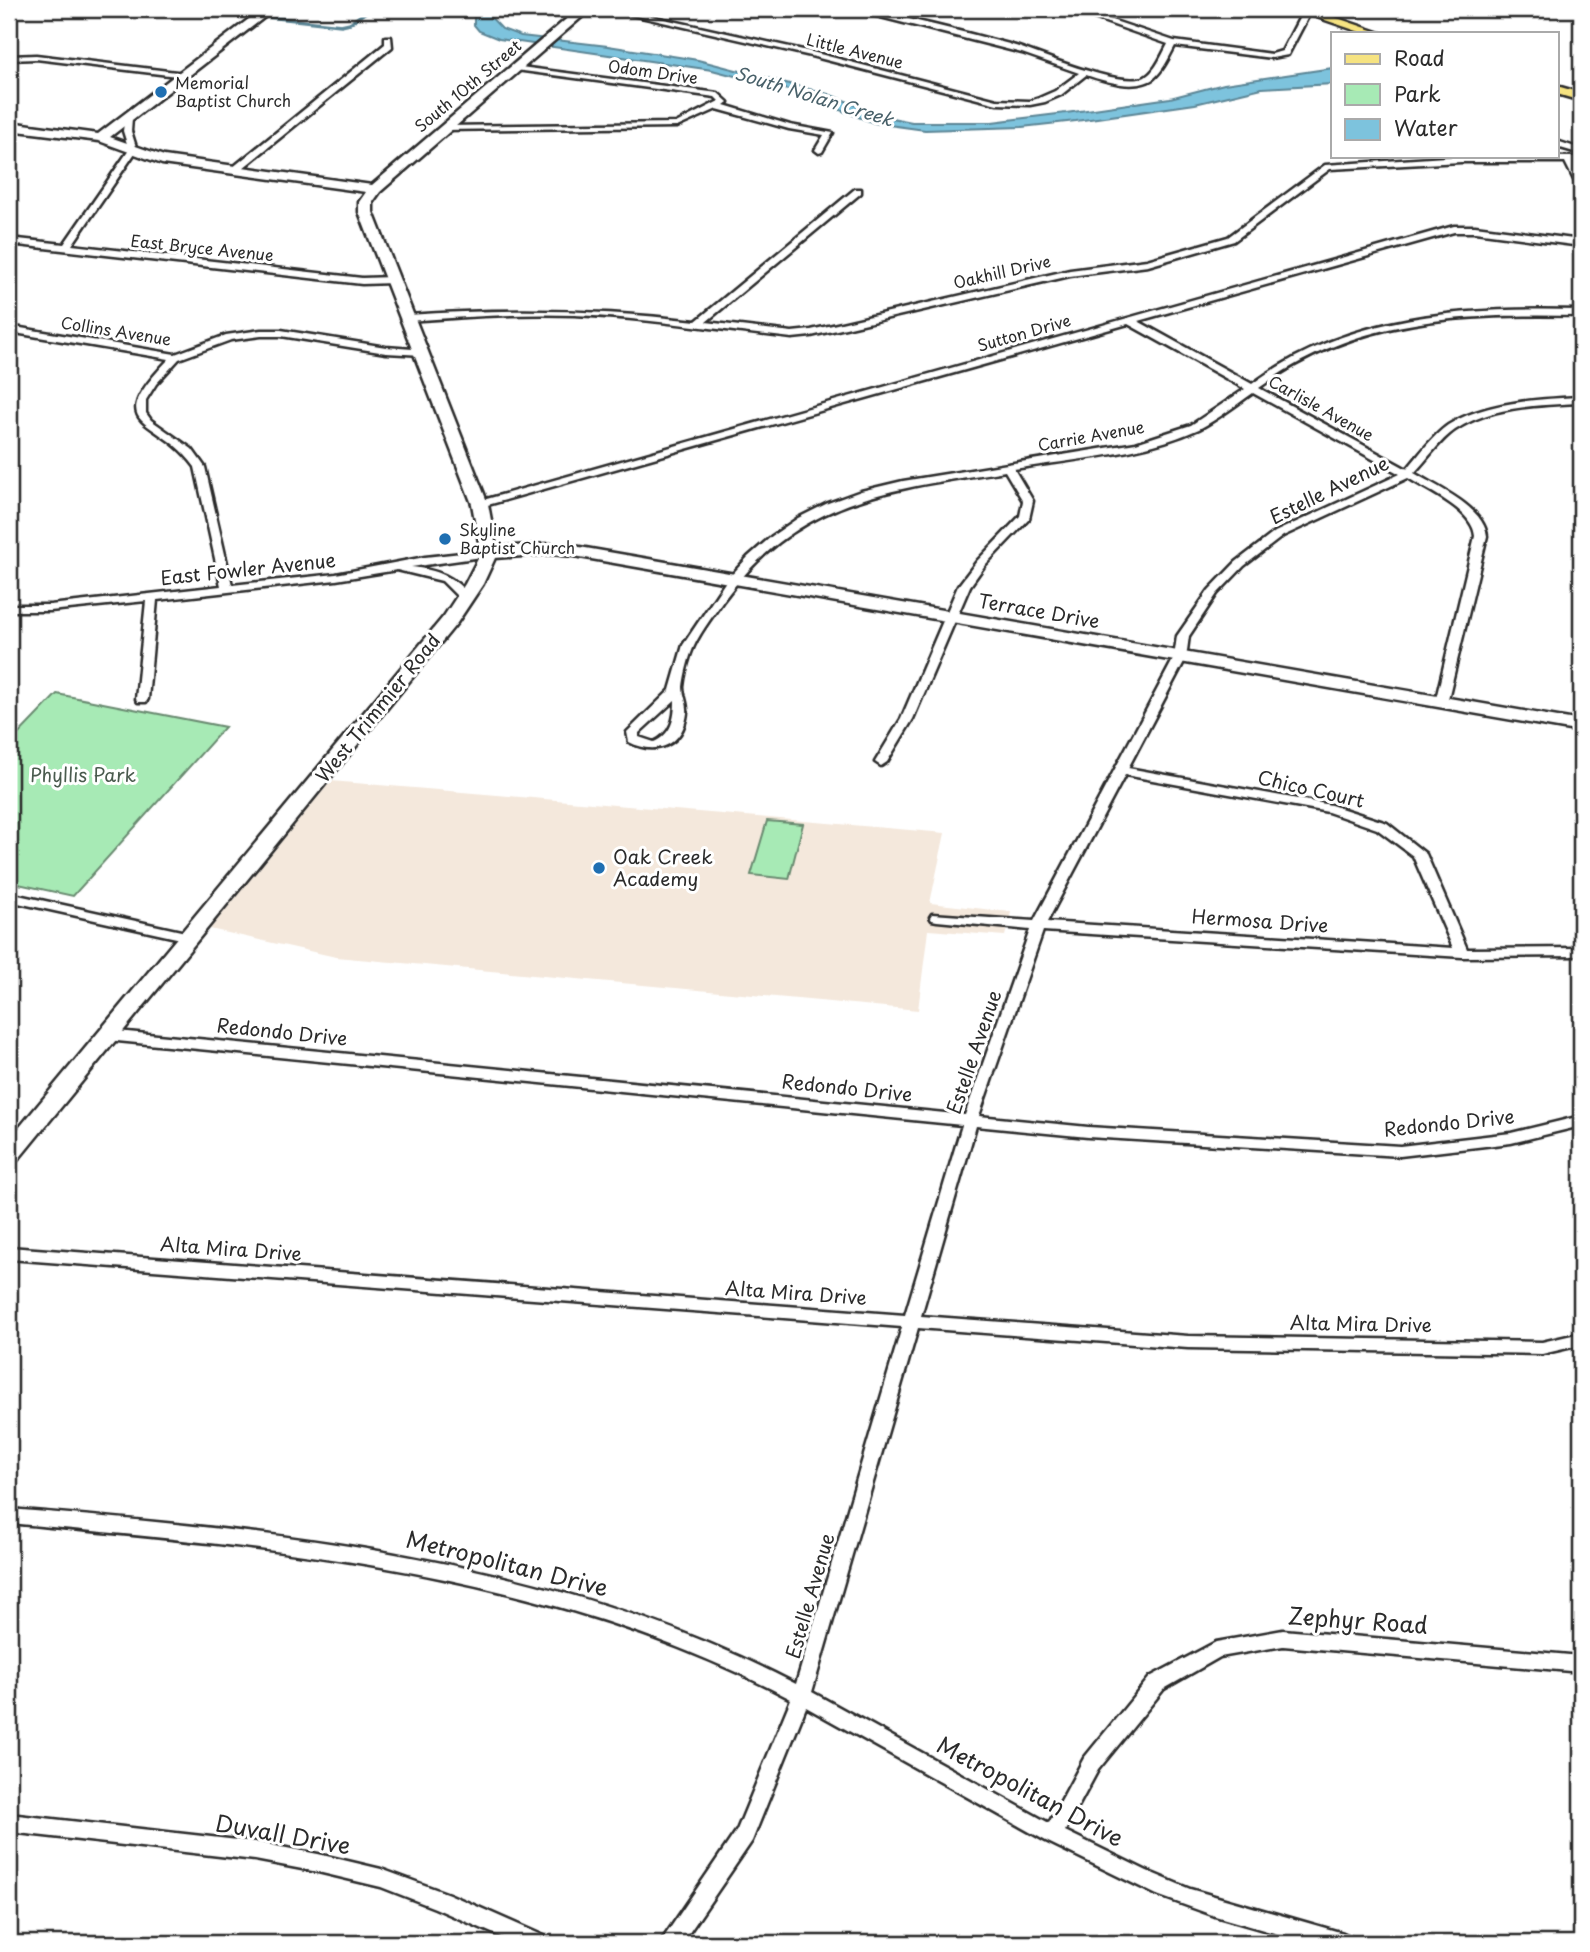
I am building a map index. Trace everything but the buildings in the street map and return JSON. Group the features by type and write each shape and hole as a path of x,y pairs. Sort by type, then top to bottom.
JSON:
{"main road":[{"path":"1303,10 1372,32"},
{"path":"1558,90 1581,97"}],"street":[{"path":"101,138 269,9"},
{"name":"South 10th Street","path":"375,189 584,9"},
{"name":"Little Avenue","path":"610,9 812,54 997,102 1030,103 1042,100 1058,93 1086,71"},
{"path":"853,9 1027,51 1101,77 1139,81 1151,77 1173,43"},
{"path":"1072,9 1173,43 1272,56 1285,53 1303,10"},
{"path":"235,170 389,45 388,38"},
{"path":"9,58 36,57 185,75"},
{"name":"Odom Drive","path":"516,68 718,95 724,102 717,106"},
{"path":"446,128 677,125 717,106"},
{"name":"Odom Drive","path":"717,106 789,127 829,133 819,150"},
{"path":"128,118 127,131 133,150"},
{"path":"9,126 101,138 162,160 375,189 365,207"},
{"path":"1558,144 1581,152"},
{"path":"65,249 133,150"},
{"name":"Oakhill Drive","path":"408,318 539,311 699,323 792,335 811,333 1070,273 1148,263 1231,239 1328,167 1464,158"},
{"name":"Oakhill Drive","path":"1524,158 1581,159"},
{"path":"1568,159 1581,186"},
{"path":"305,179 341,190 365,207 480,504 489,553"},
{"path":"699,323 858,191"},
{"name":"Sutton Drive","path":"480,504 1454,229 1475,229 1581,243"},
{"name":"East Bryce Avenue","path":"9,241 362,281 393,280"},
{"name":"Carrie Avenue","path":"677,689 683,699 683,709 674,734 667,741 649,746 633,739 633,732 677,689 687,648 735,579 778,535 796,522 846,500 893,486 1137,446 1160,439 1202,422 1302,356 1377,330 1481,314 1581,313"},
{"name":"Carlisle Avenue","path":"1128,320 1408,474 1461,506 1480,526 1480,536 1440,703"},
{"name":"Collins Avenue","path":"9,330 176,357 229,337 261,333 281,333 386,350 422,352"},
{"path":"176,357 147,386 140,402 141,410 152,426 194,454 200,467 227,589"},
{"name":"Estelle Avenue","path":"670,1943 745,1835 802,1695 971,1119 1038,926 1180,658 1183,636 1197,612 1240,564 1279,534 1408,474 1450,428 1475,416 1510,406 1581,400"},
{"path":"881,762 907,719 964,586 981,563 1026,517 1028,501 1007,466"},
{"name":"Terrace Drive","path":"489,553 550,549 573,551 1581,727"},
{"name":"East Fowler Avenue","path":"9,608 50,608 227,589 390,568 425,559 489,553"},
{"name":"West Trimmier Road","path":"9,1155 465,598 489,553"},
{"path":"390,568 442,576 454,582 465,598"},
{"path":"142,699 152,597"},
{"name":"Chico Court","path":"1120,770 1331,809 1382,827 1419,854 1462,953"},
{"path":"9,897 190,937"},
{"name":"Hermosa Drive","path":"937,917 1462,953 1581,952"},
{"name":"Redondo Drive","path":"107,1035 1088,1132 1400,1151 1511,1138 1581,1121"},
{"name":"Alta Mira Drive","path":"9,1253 1188,1342 1542,1348 1581,1339"},
{"name":"Metropolitan Drive","path":"9,1516 201,1533 340,1551 535,1591 636,1622 730,1660 802,1695 1053,1835 1142,1879 1233,1913 1343,1943"},
{"name":"Zephyr Road","path":"1053,1835 1091,1764 1157,1683 1216,1650 1283,1638 1581,1664"},
{"name":"Duvall Drive","path":"9,1823 255,1851 318,1863 393,1883 442,1901 537,1943"}],"shaded area":[{"name":"Oak Creek Academy","path":"331,781 945,833 930,903 1011,912 1005,936 928,930 918,1010 336,957 210,929"}],"green space":[{"name":"Phyllis Park","path":"57,694 225,727 73,896 9,882 9,744"},
{"path":"767,821 803,824 789,879 751,875"}],"water":[{"name":"South Nolan Creek","path":"464,9 483,9 502,29 521,36 698,60 828,94 887,117 912,122 992,122 1066,113 1170,98 1224,84 1331,68 1331,84 1262,88 1195,104 1076,121 1022,127 925,130 874,123 788,90 712,70 499,39 479,31 474,25 474,17"}],"waterway":[{"path":"195,9 249,15"},
{"path":"268,17 341,25 350,23 370,9"}],"place":[{"name":"Memorial Baptist Church","path":"161,92"},
{"name":"Skyline Baptist Church","path":"445,539"},
{"name":"Oak Creek Academy","path":"599,868"}]}
